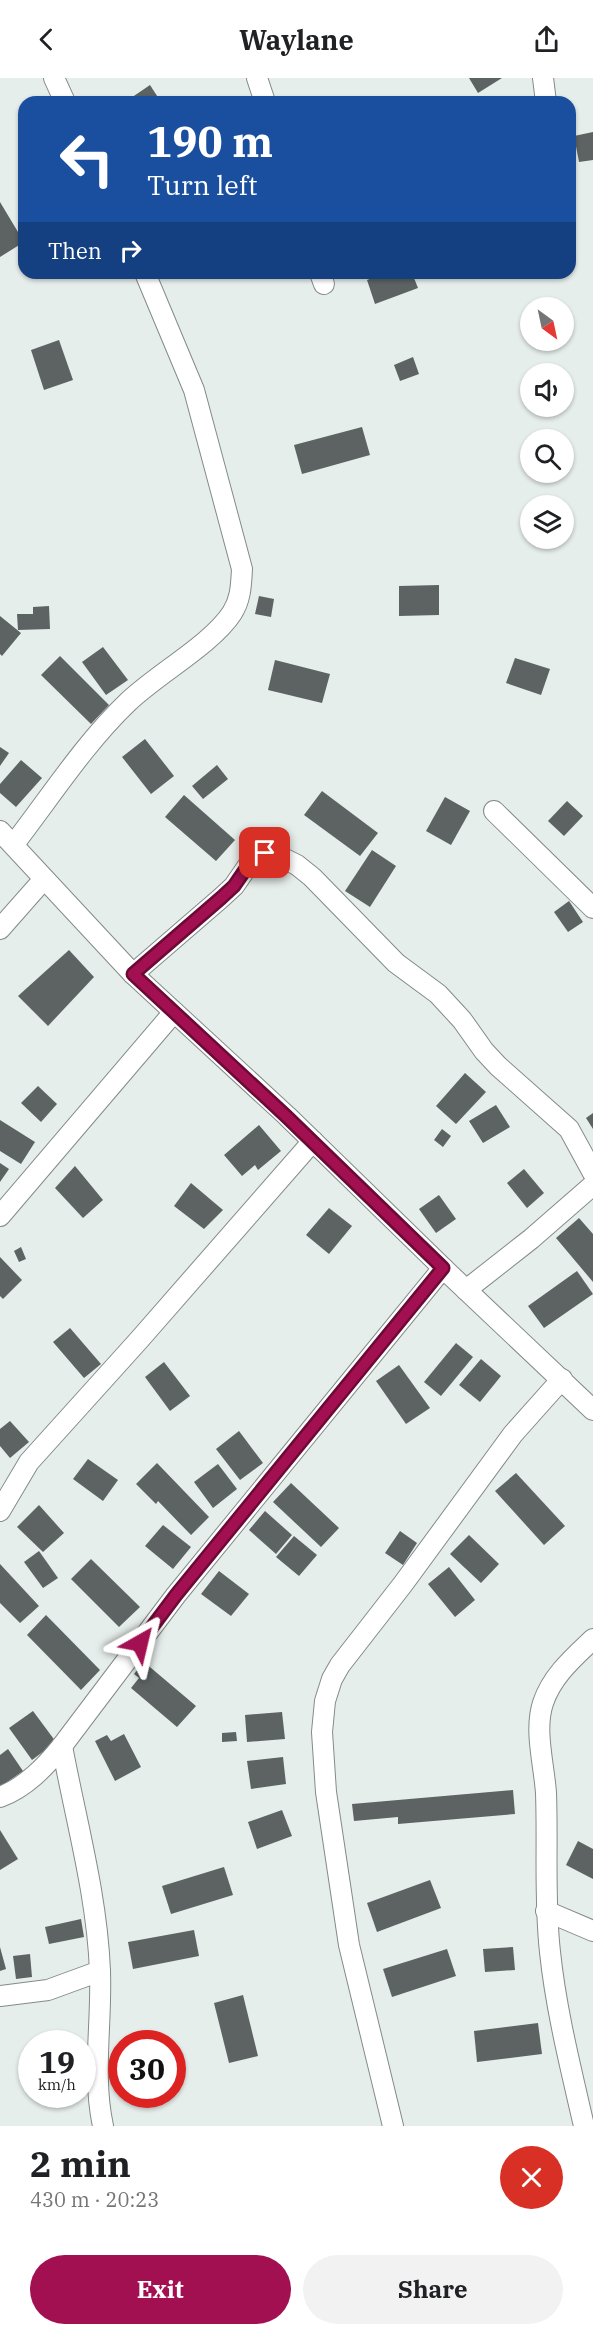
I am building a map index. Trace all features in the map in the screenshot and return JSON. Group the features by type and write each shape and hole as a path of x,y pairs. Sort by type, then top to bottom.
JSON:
{"street":[{"path":"54,78 63,96"},
{"path":"257,78 262,96"},
{"path":"543,78 545,96"},
{"path":"148,279 194,390 242,569 240,596 232,614 212,634 138,693 117,713 7,837 133,974 313,1141 593,1410"},
{"path":"494,811 593,908"},
{"path":"133,974 234,886 254,857 265,853 277,855 297,865 312,877 396,963 438,994 498,1066 569,1129 593,1173"},
{"path":"0,929 44,879"},
{"path":"0,1216 174,1012"},
{"path":"0,1511 29,1462 313,1141"},
{"path":"466,1290 531,1239 593,1185"},
{"path":"0,1797 25,1784 45,1767 176,1595 443,1268"},
{"path":"393,2126 349,1945 326,1792 321,1732 325,1701 332,1679 340,1665 403,1584 506,1443 562,1379"},
{"path":"584,2126 567,2051 550,1953 546,1911 546,1793 539,1723 543,1704 551,1686 564,1667 593,1639"},
{"path":"62,1746 87,1870 100,1971 98,2049 101,2113 104,2126"},
{"path":"546,1911 593,1931"},
{"path":"0,1996 48,1990 100,1971"}],"building":[{"path":"469,78 502,78 478,93"},
{"path":"150,85 157,96 134,96"},
{"path":"593,132 593,160 579,162 576,136"},
{"path":"0,202 18,232 18,246 0,257"},
{"path":"414,279 418,288 375,304 367,280"},
{"path":"59,340 73,380 44,390 31,350"},
{"path":"413,357 419,374 400,381 394,365"},
{"path":"362,427 370,455 302,474 294,445"},
{"path":"439,585 439,615 399,616 399,586"},
{"path":"259,596 274,599 271,617 255,614"},
{"path":"49,606 50,629 18,630 17,614 33,614 33,607"},
{"path":"0,616 21,633 2,656 0,654"},
{"path":"103,647 128,680 106,695 82,662"},
{"path":"60,656 109,705 91,724 41,675"},
{"path":"515,658 550,669 541,695 506,683"},
{"path":"275,660 330,674 322,703 268,690"},
{"path":"145,739 174,776 151,794 122,757"},
{"path":"0,747 9,753 0,766"},
{"path":"21,760 42,778 16,807 0,793 0,784"},
{"path":"217,765 228,779 203,799 192,786"},
{"path":"322,791 378,833 360,856 304,815"},
{"path":"184,795 235,840 216,861 165,817"},
{"path":"445,797 470,811 451,845 426,831"},
{"path":"567,801 583,816 564,836 548,821"},
{"path":"372,850 396,866 370,907 345,891"},
{"path":"569,901 583,922 568,932 554,912"},
{"path":"69,950 94,977 48,1026 18,996"},
{"path":"465,1073 486,1092 456,1124 436,1106"},
{"path":"38,1086 57,1104 41,1122 21,1103"},
{"path":"496,1105 510,1127 483,1143 469,1121"},
{"path":"593,1113 593,1129 586,1118"},
{"path":"0,1120 35,1142 21,1164 0,1151"},
{"path":"259,1125 281,1151 258,1170 255,1165 242,1176 224,1155"},
{"path":"442,1129 451,1136 443,1147 434,1140"},
{"path":"0,1163 9,1169 0,1182"},
{"path":"75,1166 103,1200 83,1218 55,1188"},
{"path":"524,1169 544,1193 527,1208 507,1183"},
{"path":"191,1183 223,1210 204,1229 174,1206"},
{"path":"439,1195 456,1219 436,1233 419,1209"},
{"path":"329,1208 352,1226 329,1254 306,1235"},
{"path":"579,1218 593,1234 593,1282 556,1238"},
{"path":"21,1247 26,1259 19,1262 14,1251"},
{"path":"0,1257 22,1280 3,1299 0,1296"},
{"path":"577,1271 593,1294 544,1328 528,1306"},
{"path":"70,1328 101,1364 84,1378 53,1342"},
{"path":"456,1343 473,1357 441,1396 424,1382"},
{"path":"481,1359 501,1376 480,1402 459,1385"},
{"path":"164,1362 190,1396 170,1411 145,1377"},
{"path":"399,1365 430,1408 406,1424 376,1381"},
{"path":"10,1421 29,1442 10,1458 0,1446 0,1429"},
{"path":"239,1431 263,1463 240,1480 216,1449"},
{"path":"88,1459 118,1480 103,1501 73,1479"},
{"path":"157,1463 209,1517 191,1535 158,1501 156,1504 136,1484"},
{"path":"218,1464 237,1489 213,1508 194,1482"},
{"path":"516,1473 565,1526 544,1545 495,1491"},
{"path":"291,1483 339,1528 321,1547 273,1502"},
{"path":"39,1505 64,1533 43,1552 17,1527"},
{"path":"265,1511 292,1535 276,1554 249,1530"},
{"path":"163,1525 191,1547 173,1569 145,1546"},
{"path":"400,1531 417,1543 403,1565 385,1553"},
{"path":"469,1535 499,1564 481,1583 450,1554"},
{"path":"294,1536 317,1555 299,1576 276,1557"},
{"path":"39,1551 58,1578 43,1588 24,1562"},
{"path":"91,1559 140,1607 119,1627 71,1579"},
{"path":"0,1564 39,1606 20,1623 0,1603"},
{"path":"449,1567 475,1600 455,1617 428,1584"},
{"path":"219,1571 249,1594 231,1616 201,1594"},
{"path":"46,1615 100,1670 81,1690 27,1635"},
{"path":"144,1662 196,1706 177,1727 131,1688 139,1678 134,1674"},
{"path":"33,1711 56,1742 32,1760 9,1728"},
{"path":"282,1712 285,1739 247,1742 245,1715"},
{"path":"236,1732 237,1741 222,1742 222,1733"},
{"path":"124,1734 141,1767 115,1781 95,1741 107,1735 111,1741"},
{"path":"8,1749 23,1771 0,1787 0,1755"},
{"path":"283,1757 286,1784 251,1789 247,1761"},
{"path":"513,1790 515,1814 398,1824 398,1817 354,1821 352,1804"},
{"path":"282,1810 292,1836 257,1849 248,1822"},
{"path":"0,1830 18,1859 0,1870"},
{"path":"578,1841 593,1849 593,1879 566,1865"},
{"path":"224,1867 233,1895 171,1914 162,1886"},
{"path":"430,1880 441,1908 377,1932 367,1903"},
{"path":"81,1919 84,1937 49,1944 45,1927"},
{"path":"194,1930 199,1956 133,1969 128,1942"},
{"path":"0,1947 6,1969 0,1971"},
{"path":"513,1947 515,1970 485,1972 483,1949"},
{"path":"447,1949 456,1976 392,1997 383,1969"},
{"path":"30,1954 32,1977 16,1979 13,1956"},
{"path":"243,1995 258,2056 229,2063 214,2003"},
{"path":"538,2023 542,2054 477,2062 474,2031"}],"route":[{"path":"140,1643 176,1595 443,1268 286,1116 133,974 234,886 254,857 265,853"}]}
